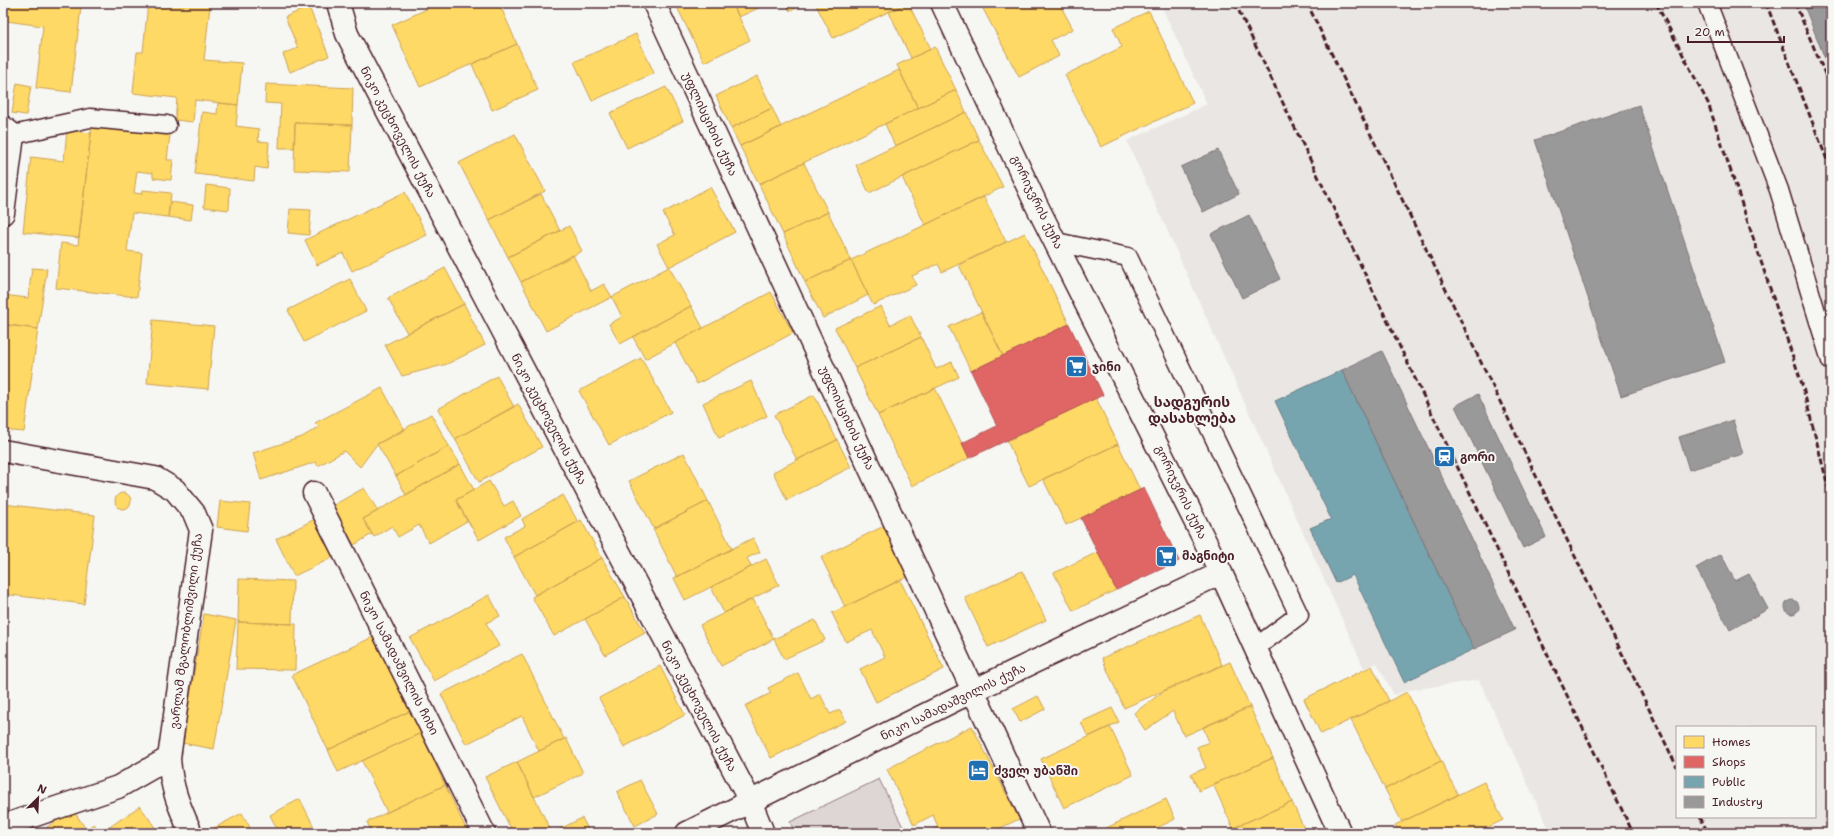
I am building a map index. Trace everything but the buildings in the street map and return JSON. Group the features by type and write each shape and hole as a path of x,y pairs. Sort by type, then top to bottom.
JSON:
{"street":[{"name":"ნიკო კეცხოველის ქუჩა","path":"338,3 347,34 750,801 764,833"},
{"name":"უფლისციხის ქუჩა","path":"654,3 1039,833"},
{"name":"გორიჯვრის ქუჩა","path":"942,3 1036,204 1221,573 1340,833"},
{"path":"3,213 8,131"},
{"name":"ვარლამ მგალობლიშვილი ქუჩა","path":"3,451 155,478 175,490 194,513 200,530 169,758 171,781 178,804 191,833"},
{"name":"ნიკო სამადაშვილის ჩიხი","path":"314,493 484,833"},
{"name":"ნიკო სამადაშვილის ქუჩა","path":"687,833 973,691 1221,573"},
{"path":"3,826 118,787 169,758"}],"lane":[{"path":"1707,3 1779,190 1831,361"},
{"path":"8,131 90,118 167,125"},
{"path":"1056,242 1128,257 1299,614 1255,648"}],"shaded area":[{"path":"1160,3 1831,3 1831,833 1551,833 1479,680 1409,690 1394,695 1377,663 1364,668 1127,141 1207,104"},
{"path":"879,779 906,833 795,833 790,822"}],"railway":[{"path":"1235,3 1633,833"},
{"path":"1307,3 1676,765"},
{"path":"1656,3 1708,103 1802,384 1831,498"},
{"path":"1766,3 1831,170"},
{"path":"1795,3 1831,88"},
{"path":"1700,818 1708,833"}],"place":[{"name":"ჯინი","path":"1077,367"},
{"name":"გორი","path":"1445,457"},
{"name":"მაგნიტი","path":"1167,556"},
{"name":"ძველ უბანში","path":"978,771"}],"district":[{"name":"სადგურის დასახლება","path":"1192,410"}]}
